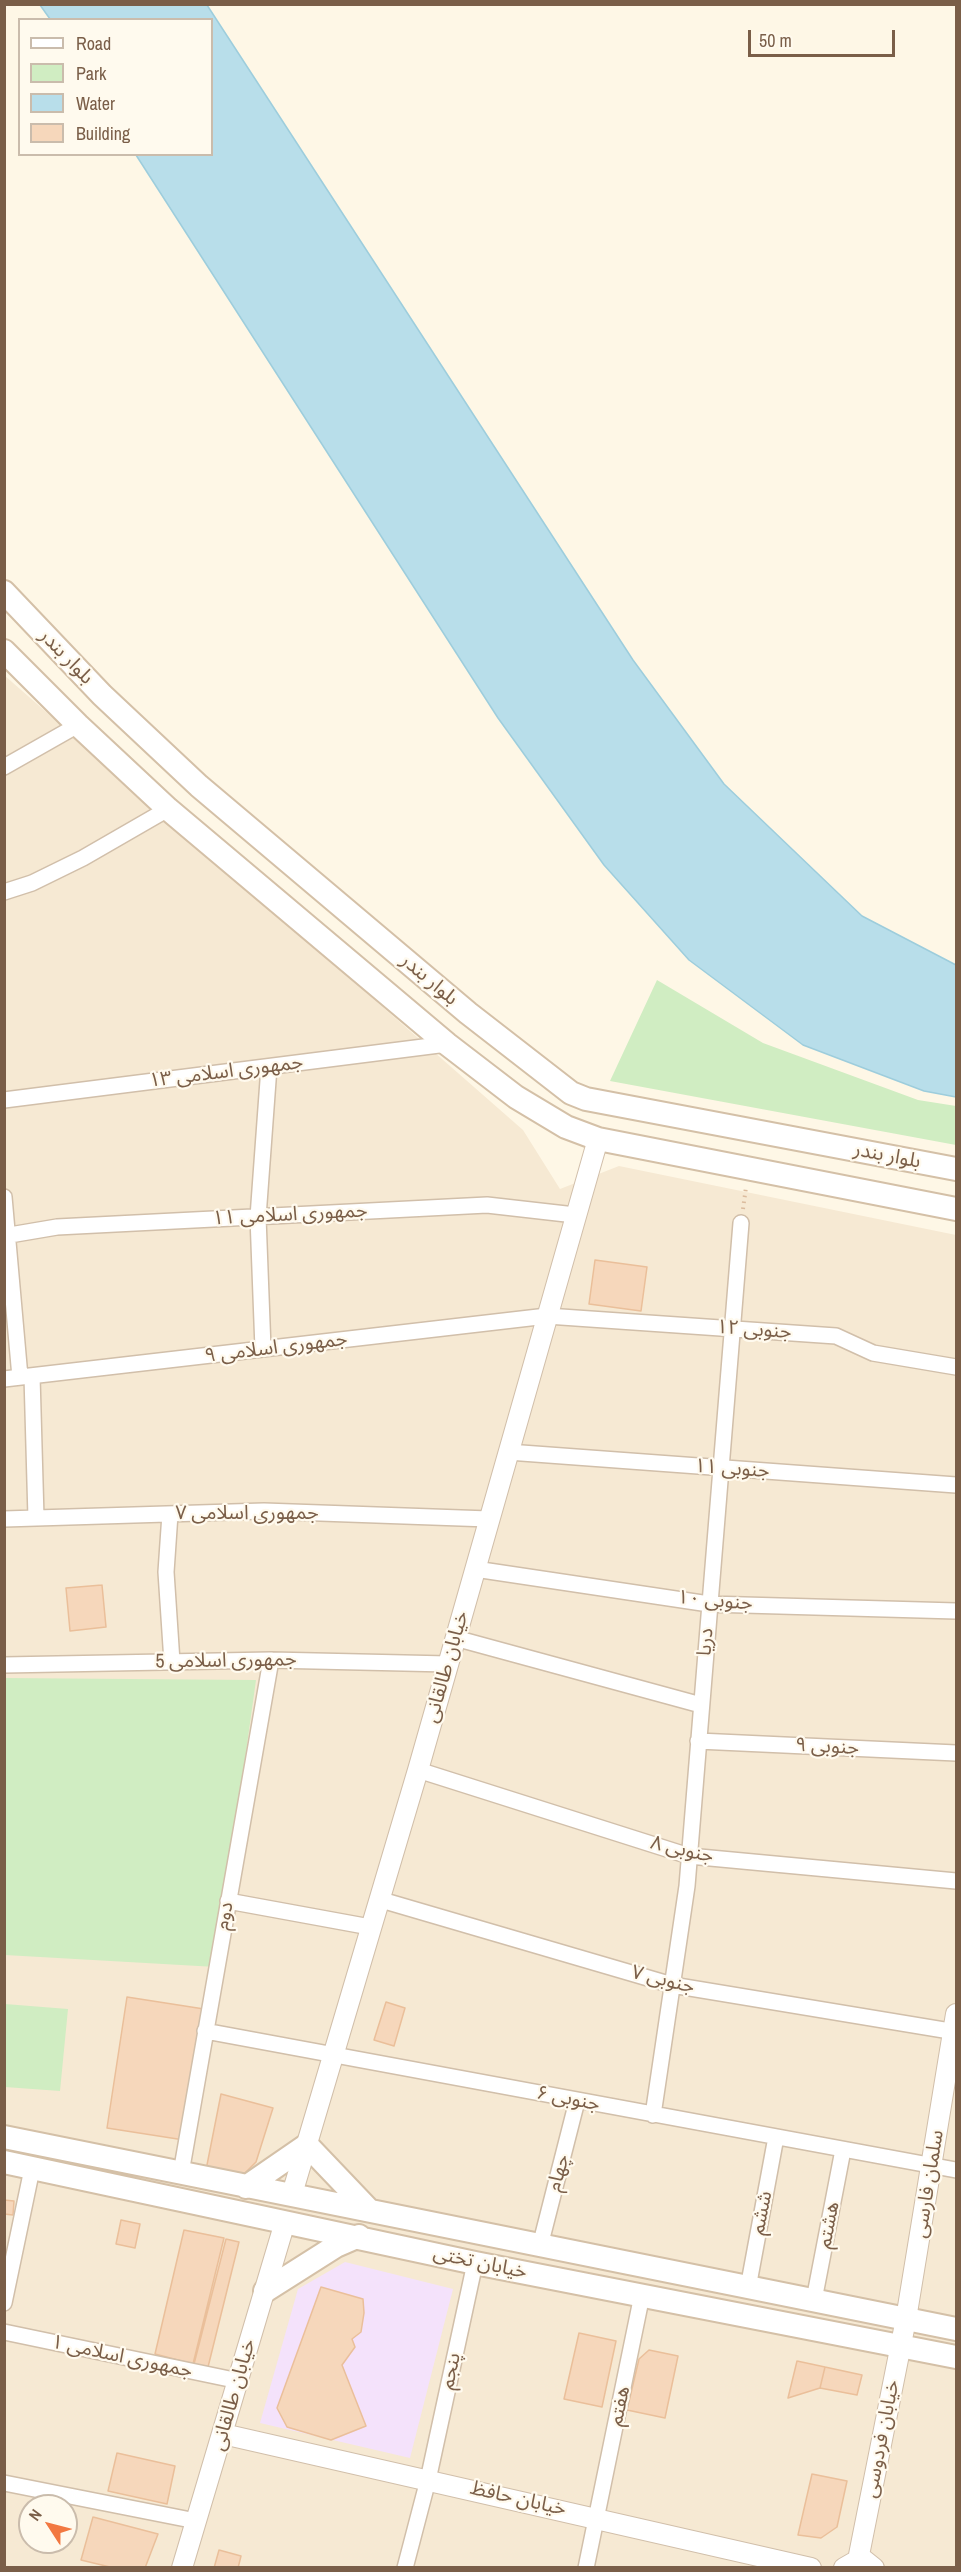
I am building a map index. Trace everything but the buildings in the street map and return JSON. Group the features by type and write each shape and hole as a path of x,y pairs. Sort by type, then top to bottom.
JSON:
{"main road":[{"name":"بلوار بندر","path":"4,592 102,695 199,786 468,1013 571,1093 586,1099 957,1169"},
{"name":"بلوار بندر","path":"4,651 78,725 168,809 447,1044 516,1097 566,1127 598,1139 957,1209"},
{"name":"خیابان تختی","path":"4,2137 957,2329"},
{"path":"246,2187 307,2145 368,2209"},
{"name":"خیابان تختی","path":"4,2162 359,2236 475,2263 957,2356"},
{"path":"285,2222 292,2194"},
{"path":"265,2291 336,2246 359,2236"}],"street":[{"path":"4,767 78,725"},
{"path":"4,892 32,883 73,863 168,809"},
{"name":"جمهوری اسلامی ۱۳","path":"4,1100 447,1044"},
{"path":"263,1349 258,1217 269,1067"},
{"name":"خیابان طالقانی","path":"292,2194 418,1770 598,1139"},
{"path":"4,1197 6,1235 26,1376 36,1518"},
{"name":"جمهوری اسلامی ۱۱","path":"6,1235 57,1227 487,1204 575,1215"},
{"name":"دریا","path":"653,2115 689,1856 741,1223"},
{"name":"۱۲ جنوبی","path":"547,1316 836,1336 873,1353 957,1366"},
{"name":"جمهوری اسلامی ۹","path":"4,1379 547,1316"},
{"name":"۱۱ جنوبی","path":"508,1452 957,1485"},
{"name":"جمهوری اسلامی ۷","path":"4,1519 264,1511 489,1519"},
{"path":"170,1514 166,1572 172,1662"},
{"name":"۱۰ جنوبی","path":"475,1569 709,1604 957,1611"},
{"path":"455,1638 701,1705"},
{"name":"جمهوری اسلامی 5","path":"4,1665 271,1660 448,1664"},
{"name":"دوم","path":"181,2173 271,1660"},
{"name":"۹ جنوبی","path":"698,1741 957,1753"},
{"name":"۸ جنوبی","path":"418,1770 689,1856 957,1881"},
{"name":"۷ جنوبی","path":"378,1899 672,1985 956,2026"},
{"path":"228,1901 370,1927"},
{"name":"سلمان فارسی","path":"906,2319 956,2026"},
{"name":"۶ جنوبی","path":"205,2031 957,2170"},
{"name":"چهام","path":"540,2246 578,2101"},
{"name":"ششم","path":"748,2288 776,2137"},
{"name":"هشتم","path":"814,2300 843,2150"},
{"path":"4,2303 32,2169"},
{"name":"خیابان طالقانی","path":"182,2568 285,2222"},
{"name":"پنجم","path":"405,2568 428,2480 475,2263"},
{"name":"هفتم","path":"585,2568 642,2295"},
{"name":"خیابان فردوسی","path":"858,2565 906,2319"},
{"name":"جمهوری اسلامی ۱","path":"4,2332 239,2381"},
{"name":"خیابان حافظ","path":"223,2434 597,2517 812,2568"},
{"path":"4,2483 196,2521"}],"path":[{"path":"741,1223 749,1168"}],"shaded area":[{"path":"4,675 523,1130 560,1189 619,1166 956,1235 956,2567 5,2567"},
{"path":"345,2262 453,2289 410,2458 260,2423 298,2289"}],"green space":[{"path":"657,980 763,1043 918,1100 956,1106 956,1145 610,1081"},
{"path":"4,1678 256,1680 216,1967 5,1955"},
{"path":"5,2004 68,2009 60,2091 5,2087"}],"water":[{"path":"40,5 207,5 633,660 724,784 862,916 956,965 956,1097 924,1091 803,1045 689,960 604,865 498,718 137,156 213,156 213,18 49,18"}]}
